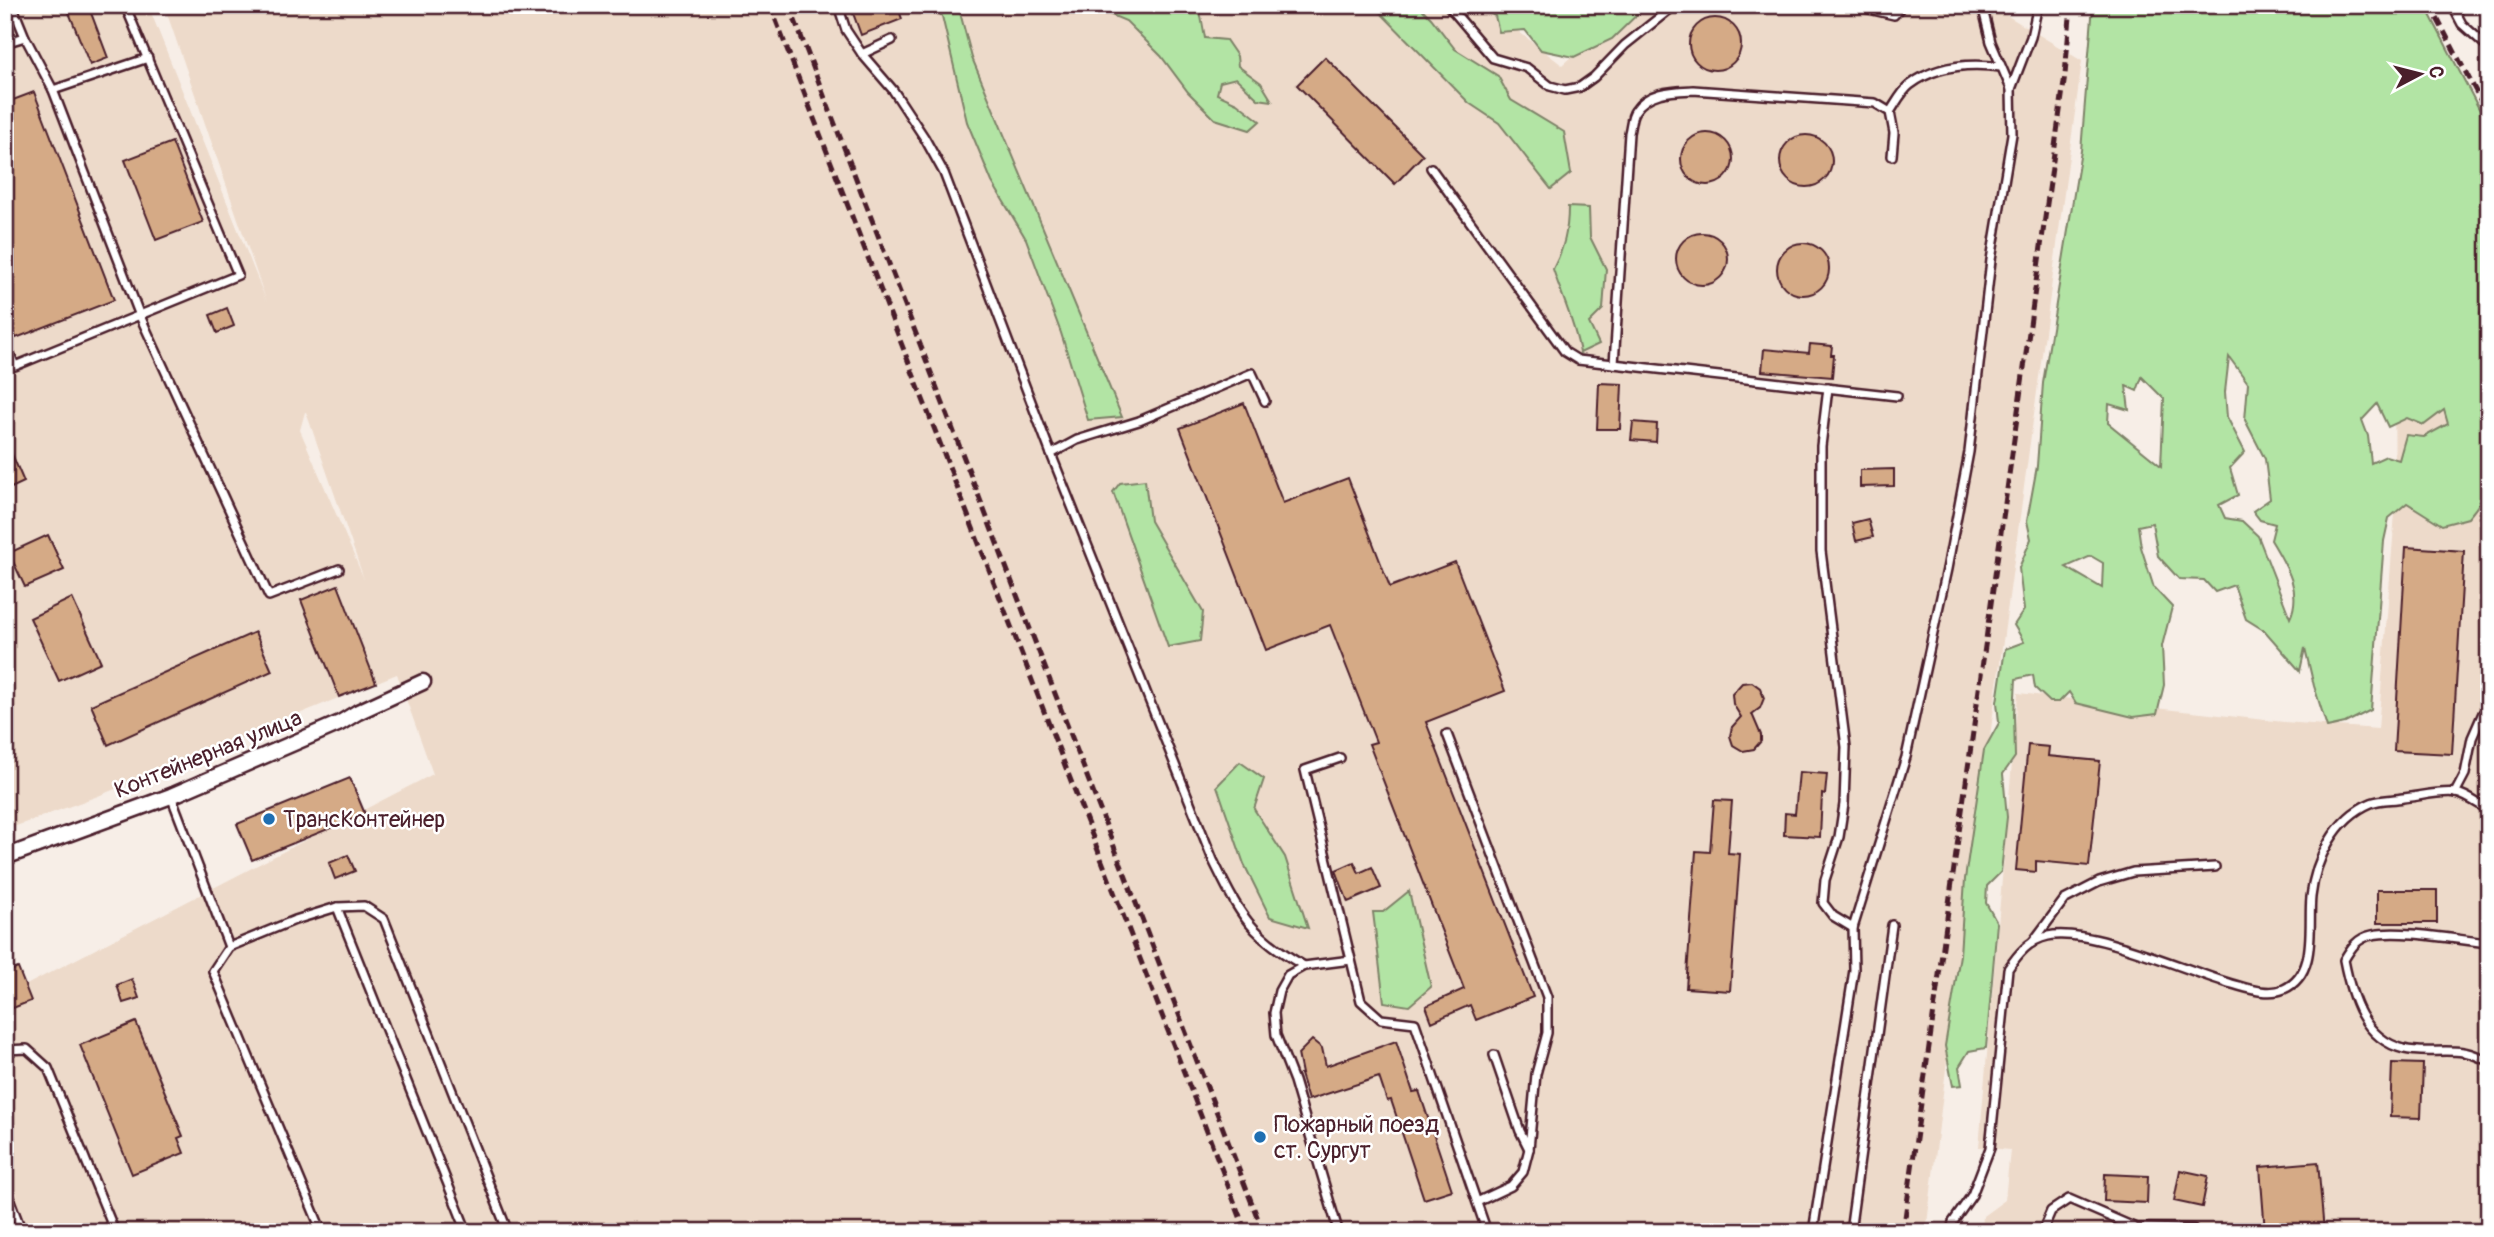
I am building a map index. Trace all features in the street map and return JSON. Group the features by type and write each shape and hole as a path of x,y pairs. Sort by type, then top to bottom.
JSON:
{"street":[{"name":"Контейнерная улица","path":"5,857 171,796 340,723 423,682"}],"lane":[{"path":"12,5 25,37 53,90 140,316 269,596 339,569"},
{"path":"5,342 15,366 238,275 125,5"},
{"path":"838,5 846,30 862,54 893,90 944,173 1051,454 1213,860 1234,904 1251,929 1280,952 1304,965"},
{"path":"1448,5 1493,58 1527,68 1550,86 1565,90 1580,87 1594,77 1625,45 1675,5"},
{"path":"1852,5 1894,15 1902,5"},
{"path":"1813,1232 1854,970 1853,928 1906,757 1947,569 1969,452 1992,260 2012,134 2011,89 1991,42 1982,5"},
{"path":"2011,89 2031,37 2038,5"},
{"path":"2452,5 2462,24 2489,48"},
{"path":"5,43 25,37"},
{"path":"862,54 892,40"},
{"path":"53,90 148,58"},
{"path":"1892,156 1894,133 1890,111 1908,86 1931,73 1961,65 2001,66"},
{"path":"1614,364 1629,133 1634,111 1645,101 1664,92 1693,90 1875,103 1890,111"},
{"path":"1431,167 1566,352 1578,360 1897,396"},
{"path":"1051,454 1077,440 1139,421 1252,373 1265,401"},
{"path":"1828,388 1821,446 1821,551 1846,747 1844,804 1839,837 1825,880 1823,903 1833,916 1853,928"},
{"path":"2455,793 2465,774 2472,738 2483,713 2489,712"},
{"path":"1447,734 1547,997 1547,1033 1536,1073 1529,1149 1523,1172 1511,1186 1477,1202"},
{"path":"1340,758 1305,770 1361,1001 1381,1019 1415,1023 1487,1232"},
{"path":"1951,1232 1953,1222 1972,1195 1990,1147 2008,968 2023,948 2047,936 2080,936 2251,989 2284,989 2300,977 2311,943 2311,897 2317,871 2327,843 2347,820 2372,802 2455,793 2489,810"},
{"path":"171,796 229,947"},
{"path":"2032,943 2064,900 2099,882 2133,872 2215,867"},
{"path":"322,1232 213,971 229,947 295,919 337,907 364,906 384,919 508,1232"},
{"path":"337,907 467,1232"},
{"path":"1850,1232 1892,925"},
{"path":"2489,943 2400,934 2371,935 2353,944 2344,960 2348,983 2360,1015 2380,1038 2403,1049 2465,1052 2489,1061"},
{"path":"1338,1230 1294,1081 1276,1035 1274,1013 1279,990 1288,975 1304,965 1351,960"},
{"path":"5,1050 27,1049 48,1068 115,1232"},
{"path":"1494,1055 1520,1131 1529,1149"},
{"path":"5,1187 22,1232"},
{"path":"2042,1232 2051,1210 2069,1199 2136,1228 2193,1229 2196,1232"}],"shaded area":[{"path":"5,5 148,5 266,300 164,5 1484,5 1562,65 1629,5 1982,5 1998,10 2082,61 1957,979 1926,1232 5,1232 5,996 433,774 397,674 98,796 5,830","holes":["306,412 364,579 300,430"]},
{"path":"2489,136 2489,1232 1982,1232 1983,1216 2005,1200 2010,1150 1979,1147 2018,693 2284,722 2378,729 2395,513 2394,375"}],"green space":[{"path":"928,5 958,5 972,58 1122,417 1088,420 1061,333 1026,239 992,182 967,122 942,16"},
{"path":"1101,5 1191,5 1201,16 1205,38 1226,40 1237,56 1238,66 1261,83 1272,101 1258,99 1236,78 1220,82 1217,94 1237,103 1260,121 1250,130 1215,119 1188,92 1161,56 1126,21 1104,12"},
{"path":"1373,5 1418,5 1455,49 1498,76 1511,100 1564,132 1571,173 1551,189 1499,123 1469,103"},
{"path":"1474,5 1647,5 1612,39 1574,57 1541,50 1525,30 1499,32 1495,16"},
{"path":"2093,5 2425,5 2489,128 2489,182 2486,187 2489,204 2489,299 2480,313 2489,322 2489,438 2484,445 2489,466 2488,484 2481,501 2468,518 2442,525 2407,503 2389,518 2384,541 2371,710 2345,723 2327,727 2305,648 2300,671 2265,631 2246,619 2234,585 2215,592 2204,580 2179,579 2158,556 2152,523 2138,526 2141,547 2154,588 2172,607 2162,646 2164,685 2157,714 2133,717 2076,703 2069,692 2059,702 2050,702 2035,688 2033,675 2016,679 2015,757 2003,774 2007,817 2001,872 1987,886 1986,903 1997,923 1986,1048 1969,1051 1959,1067 1962,1085 1953,1086 1945,1046 1960,955 1965,879 1984,750 1999,723 1997,702 2005,649 2024,642 2014,625 2024,610 2019,568 2031,539 2027,521 2037,466 2043,383 2081,151","holes":["2229,357 2248,383 2245,420 2265,459 2270,499 2253,511 2260,520 2275,524 2271,540 2287,568 2293,587 2290,618 2258,536 2242,521 2225,518 2219,505 2238,495 2230,468 2245,452 2227,417 2225,392","2142,377 2164,399 2161,466 2108,423 2109,404 2129,410 2126,386 2137,391","2377,404 2388,427 2407,418 2424,425 2444,410 2448,424 2424,437 2406,435 2399,460 2386,456 2371,463 2368,436 2362,420","2091,556 2103,563 2102,588 2066,567"]},
{"path":"1568,207 1589,208 1590,237 1606,269 1603,309 1589,323 1599,344 1580,353 1572,321 1553,269 1565,239"},
{"path":"1145,480 1150,521 1203,612 1200,641 1168,647 1113,492 1120,483"},
{"path":"1240,762 1264,779 1254,809 1285,857 1308,928 1270,917 1244,864 1217,786"},
{"path":"1409,891 1431,987 1409,1006 1384,1002 1373,912 1383,912"}],"building":[{"path":"66,5 88,5 108,58 90,65"},
{"path":"850,5 897,5 902,19 861,35"},
{"path":"1715,18 1725,20 1733,26 1739,34 1739,54 1733,62 1725,68 1715,70 1705,68 1697,62 1691,54 1689,44 1691,34 1697,26 1705,20"},
{"path":"1325,57 1423,155 1395,184 1297,85"},
{"path":"34,92 114,300 16,338 5,310 5,103"},
{"path":"1707,133 1717,135 1725,141 1731,149 1731,169 1725,177 1717,183 1707,185 1697,183 1689,177 1683,169 1681,159 1683,149 1689,141 1697,135"},
{"path":"1806,135 1816,137 1824,143 1830,151 1830,171 1824,179 1816,185 1806,187 1796,185 1788,179 1782,171 1780,161 1782,151 1788,143 1796,137"},
{"path":"172,142 203,222 156,240 125,160"},
{"path":"1702,233 1712,235 1720,241 1726,249 1726,269 1720,277 1712,283 1702,285 1692,283 1684,277 1678,269 1676,259 1678,249 1684,241 1692,235"},
{"path":"1803,243 1813,245 1821,251 1827,259 1827,279 1821,287 1813,293 1803,295 1793,293 1785,287 1779,279 1777,269 1779,259 1785,251 1793,245"},
{"path":"227,308 234,326 217,333 210,315"},
{"path":"1810,344 1832,346 1832,377 1762,371 1764,349 1809,353"},
{"path":"1599,383 1622,384 1620,429 1597,429"},
{"path":"1244,403 1283,503 1348,478 1390,587 1455,562 1505,691 1426,722 1533,997 1476,1020 1470,1005 1432,1022 1426,1006 1464,989 1369,744 1376,742 1330,625 1266,650 1180,428"},
{"path":"1633,422 1657,424 1656,442 1631,440"},
{"path":"5,438 24,482 5,491"},
{"path":"1894,469 1894,486 1860,487 1860,470"},
{"path":"1868,519 1873,537 1856,541 1852,523"},
{"path":"48,535 64,570 25,587 9,553"},
{"path":"2406,547 2464,551 2452,754 2394,751"},
{"path":"338,585 376,683 339,697 301,600"},
{"path":"72,598 101,662 59,681 30,618"},
{"path":"255,632 272,671 108,745 91,705"},
{"path":"1752,682 1760,688 1764,698 1760,708 1752,714 1761,741 1754,749 1743,751 1733,745 1730,736 1732,727 1741,717 1733,704 1732,694 1742,683"},
{"path":"2028,745 2049,747 2048,756 2100,761 2089,866 2036,861 2036,872 2016,870"},
{"path":"1799,772 1827,774 1825,795 1822,794 1820,837 1784,835 1785,813 1795,814"},
{"path":"350,778 365,814 252,860 237,824"},
{"path":"1714,800 1732,801 1728,853 1740,854 1730,991 1686,988 1696,851 1710,852"},
{"path":"348,855 355,871 335,879 329,863"},
{"path":"1354,862 1359,873 1372,867 1381,888 1348,902 1336,870"},
{"path":"2377,890 2437,890 2437,923 2377,923"},
{"path":"18,968 31,1001 5,1011 5,973"},
{"path":"132,979 139,998 123,1003 117,985"},
{"path":"136,1022 183,1136 178,1138 184,1153 132,1174 80,1045"},
{"path":"1312,1040 1322,1048 1326,1066 1396,1041 1413,1092 1419,1091 1452,1190 1424,1199 1391,1100 1387,1101 1379,1077 1308,1100 1300,1074 1298,1054"},
{"path":"2392,1063 2423,1064 2421,1118 2390,1117"},
{"path":"2318,1162 2324,1232 2265,1232 2260,1167"},
{"path":"2180,1170 2208,1176 2202,1207 2174,1201"},
{"path":"2105,1174 2148,1176 2147,1203 2104,1201"}],"railway":[{"path":"770,5 1246,1232"},
{"path":"789,5 1263,1232"},
{"path":"1903,1232 2065,75 2071,5"},
{"path":"2430,5 2489,116"}],"place":[{"name":"ТрансКонтейнер","path":"269,819"},
{"name":"Пожарный поезд ст. Сургут","path":"1260,1137"}]}
